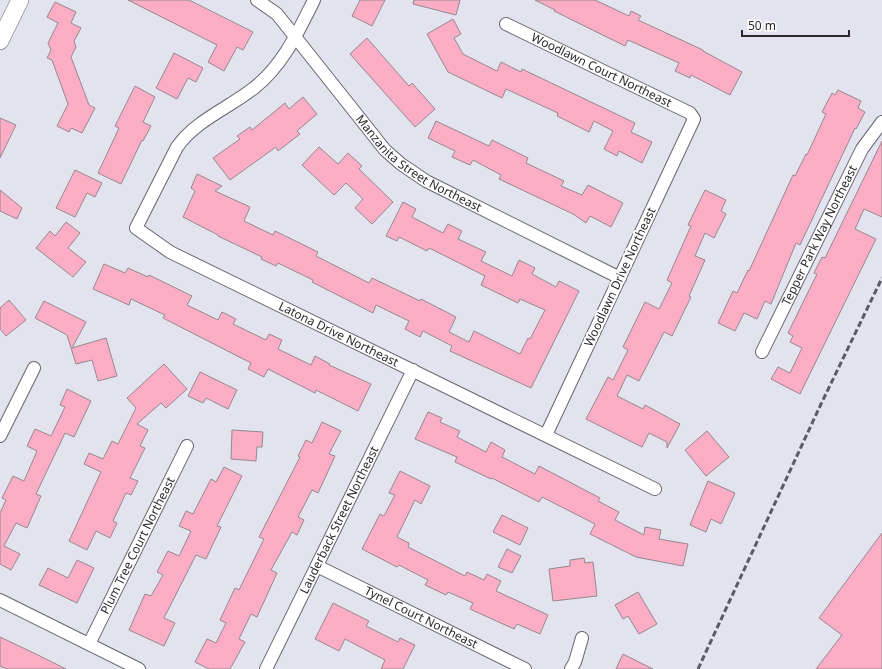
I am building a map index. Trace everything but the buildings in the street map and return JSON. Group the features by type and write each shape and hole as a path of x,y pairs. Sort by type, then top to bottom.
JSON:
{"street":[{"path":"0,41 20,0"},
{"name":"Manzanita Street Northeast","path":"257,0 277,14 385,150 401,164 426,181 620,278"},
{"path":"296,36 314,0"},
{"name":"Woodlawn Court Northeast","path":"506,24 690,114 694,119"},
{"name":"Latona Drive Northeast","path":"296,36 281,61 266,77 253,88 184,136 136,228 170,252 655,489"},
{"name":"Woodlawn Drive Northeast","path":"546,435 694,119"},
{"name":"Tepper Park Way Northeast","path":"762,352 862,149 882,122"},
{"path":"0,436 34,368"},
{"name":"Lauderback Street Northeast","path":"266,669 413,370"},
{"name":"Plum Tree Court Northeast","path":"89,644 187,446"},
{"name":"Tynel Court Northeast","path":"316,566 525,669"},
{"path":"0,600 139,669"},
{"path":"571,669 575,662 582,638"}],"railway":[{"path":"698,669 821,404 882,278"}]}
